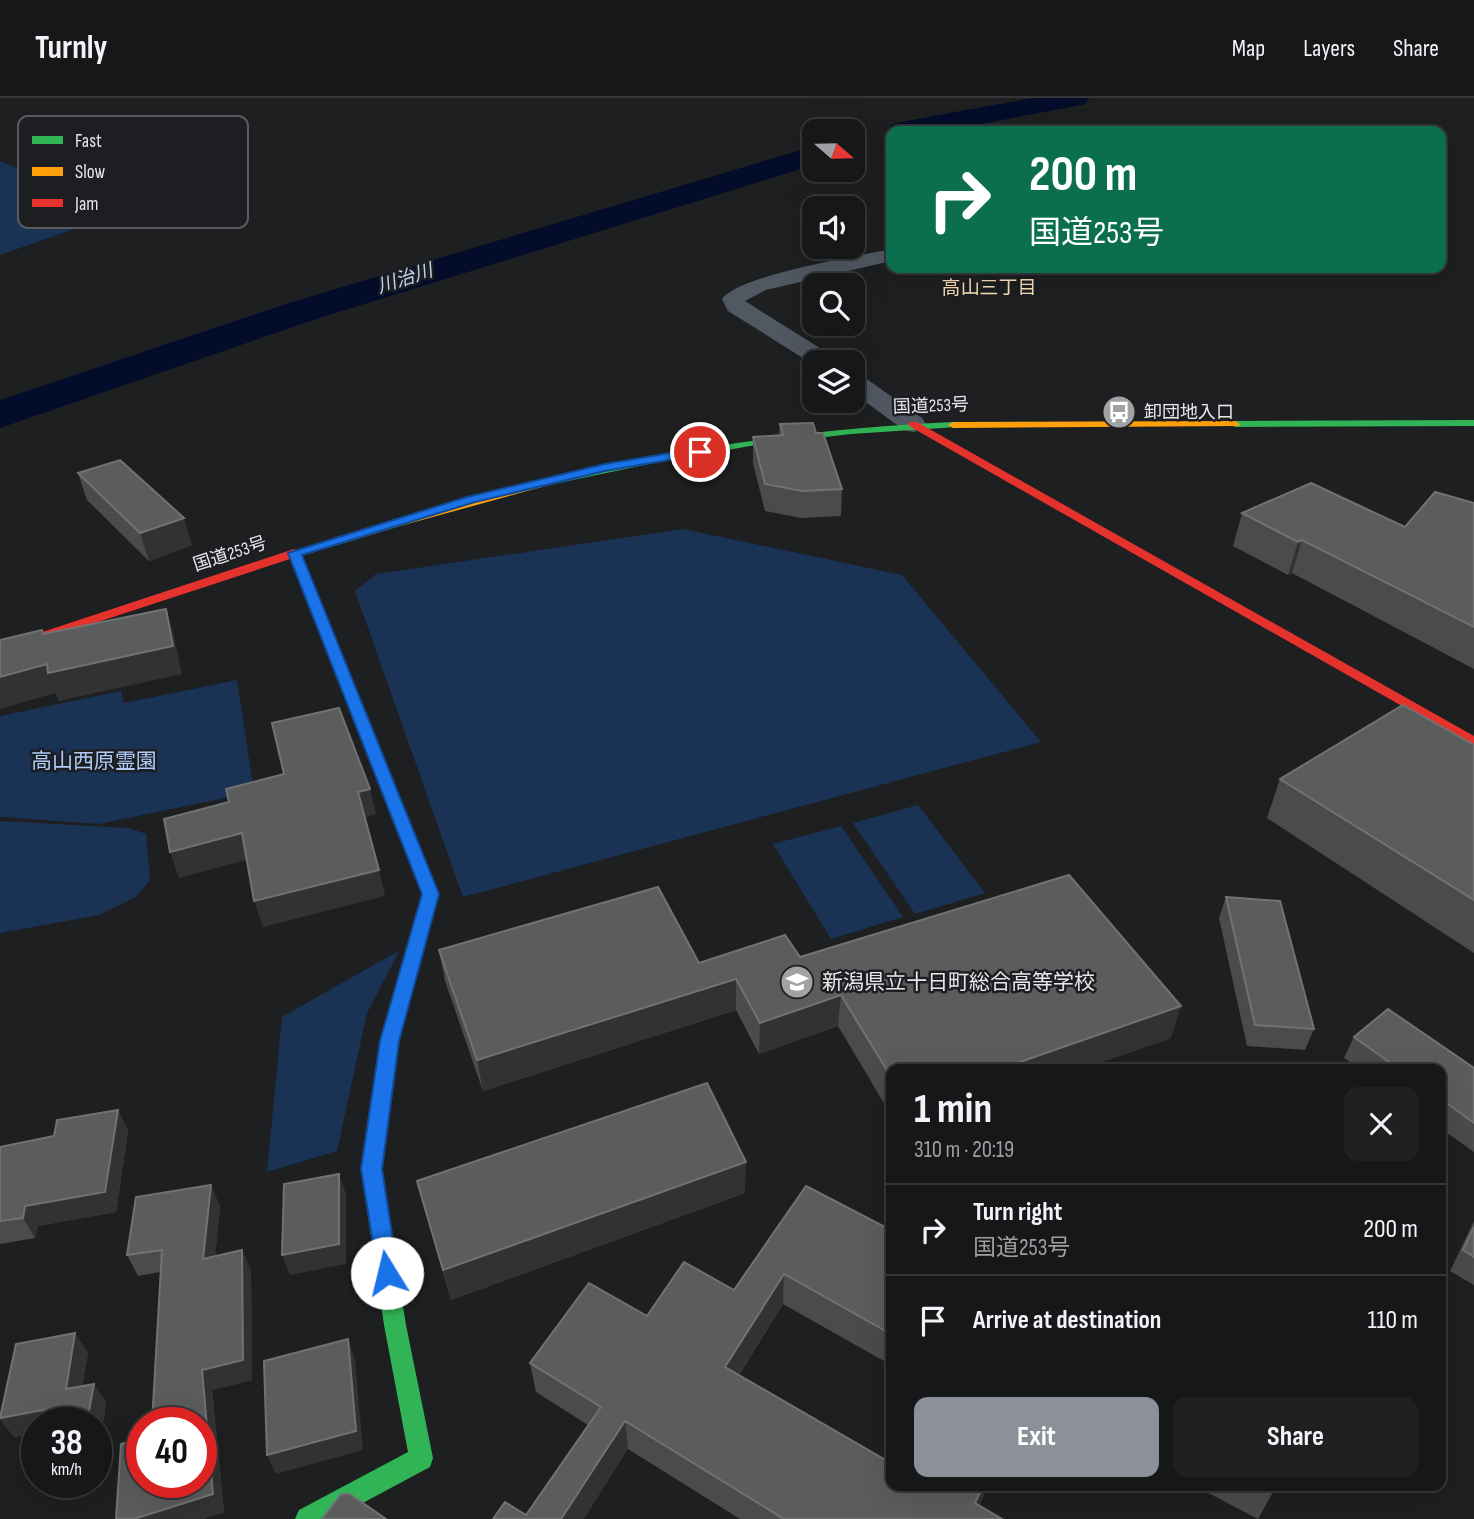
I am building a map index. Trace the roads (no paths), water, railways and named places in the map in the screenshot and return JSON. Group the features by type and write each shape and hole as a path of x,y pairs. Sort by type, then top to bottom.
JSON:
{"main road":[{"name":"国道253号","path":"0,650 295,553 471,500 605,467 800,435 913,424 1474,423"},
{"path":"913,424 1474,742"},
{"path":"295,553 430,894 389,1041 371,1169 395,1325 421,1458 308,1519"}],"street":[{"path":"806,350 736,306 733,299 759,285 886,256"},
{"path":"865,389 913,424"}],"waterway":[{"name":"川治川","path":"928,126 1076,98"},
{"name":"川治川","path":"0,415 303,311 802,159"}],"place":[{"name":"卸団地入口","path":"1119,412"},
{"name":"新潟県立十日町総合高等学校","path":"797,982"}],"district":[{"name":"高山三丁目","path":"989,288"}],"park label":[{"name":"高山西原霊園","path":"94,761"}]}
